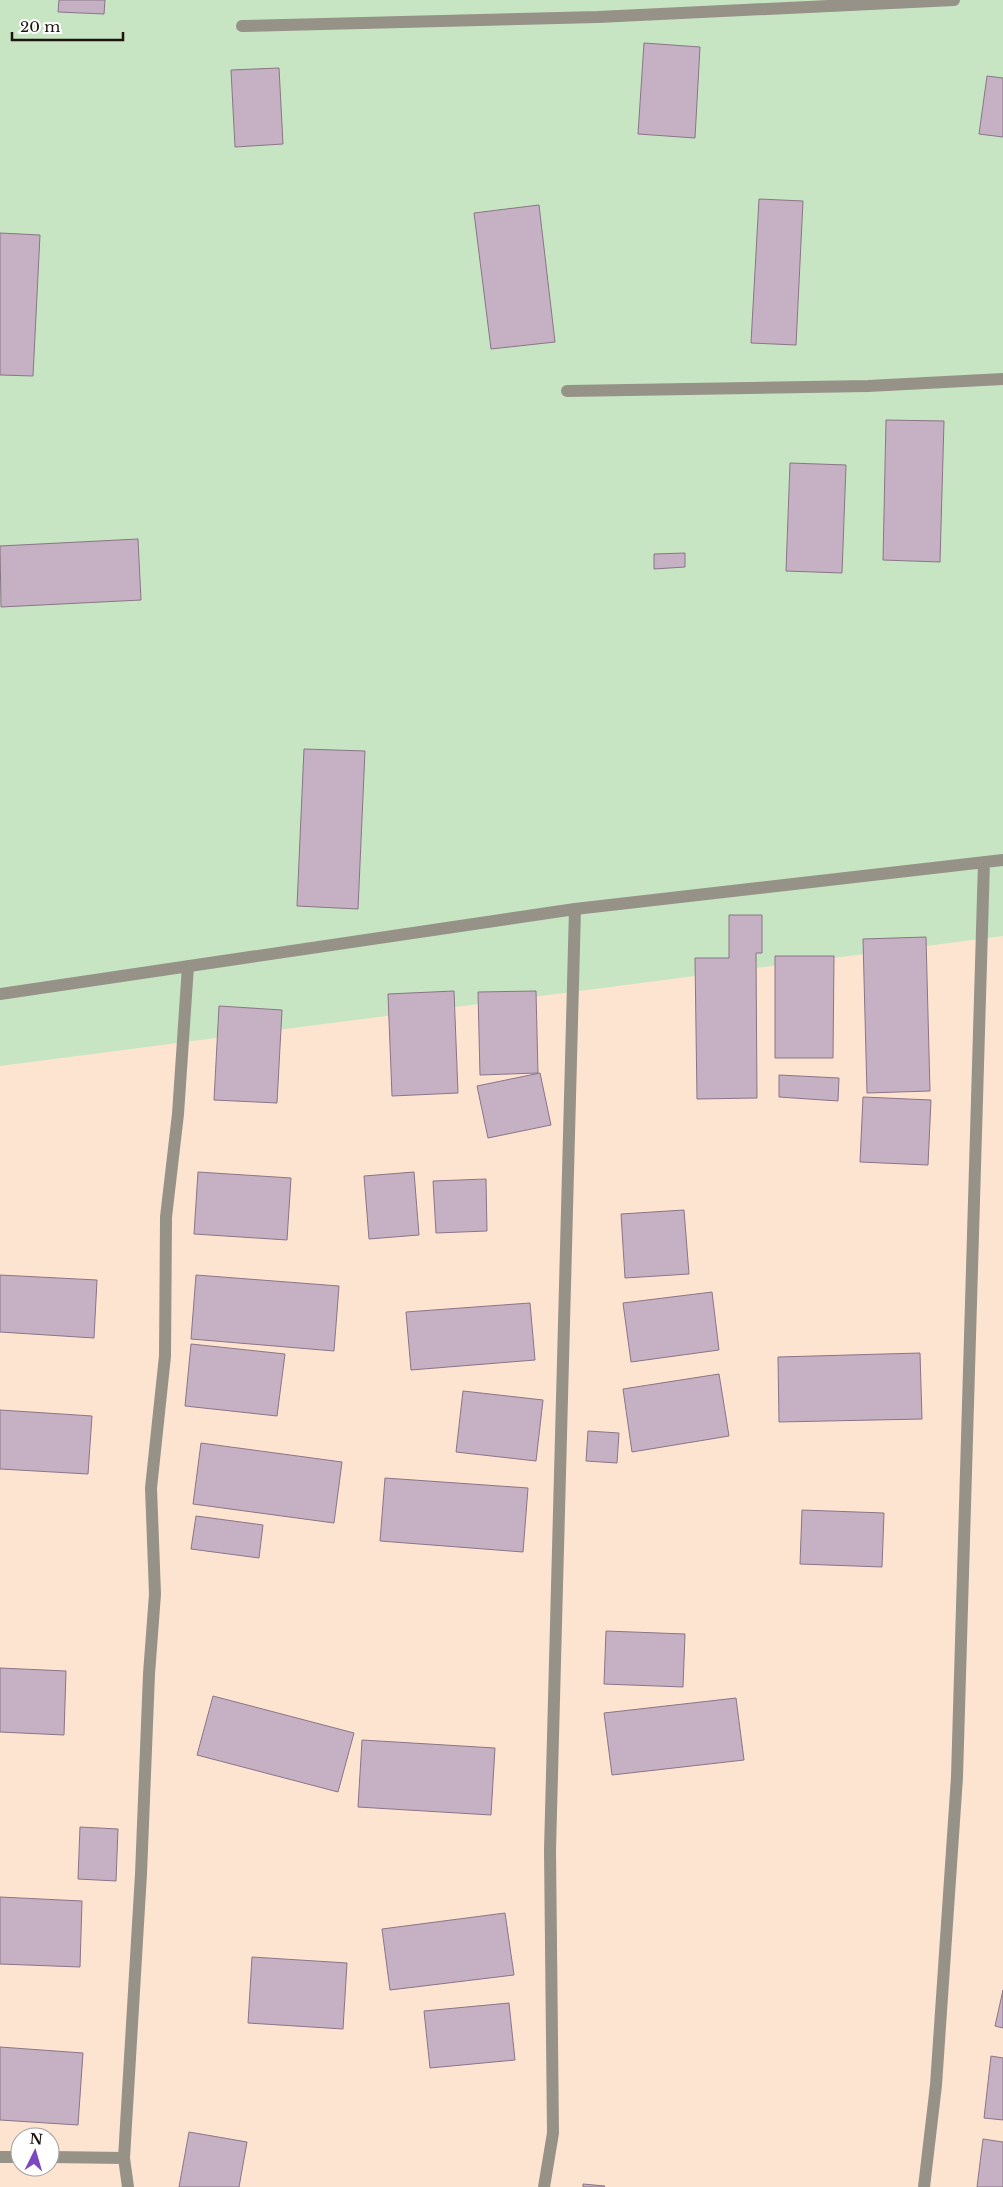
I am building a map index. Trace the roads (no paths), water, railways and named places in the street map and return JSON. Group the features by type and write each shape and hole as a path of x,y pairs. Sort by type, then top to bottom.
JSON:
{"street":[{"path":"242,26 598,17 954,0"},
{"path":"566,391 868,386 1003,379"},
{"path":"0,994 575,908 1003,860"},
{"path":"924,2187 936,2086 957,1777 984,862"},
{"path":"544,2187 553,2133 550,1850 575,908"},
{"path":"128,2187 124,2158 140,1884 149,1674 156,1594 151,1488 165,1356 166,1217 178,1114 188,966"},
{"path":"60,2157 124,2158"}]}
